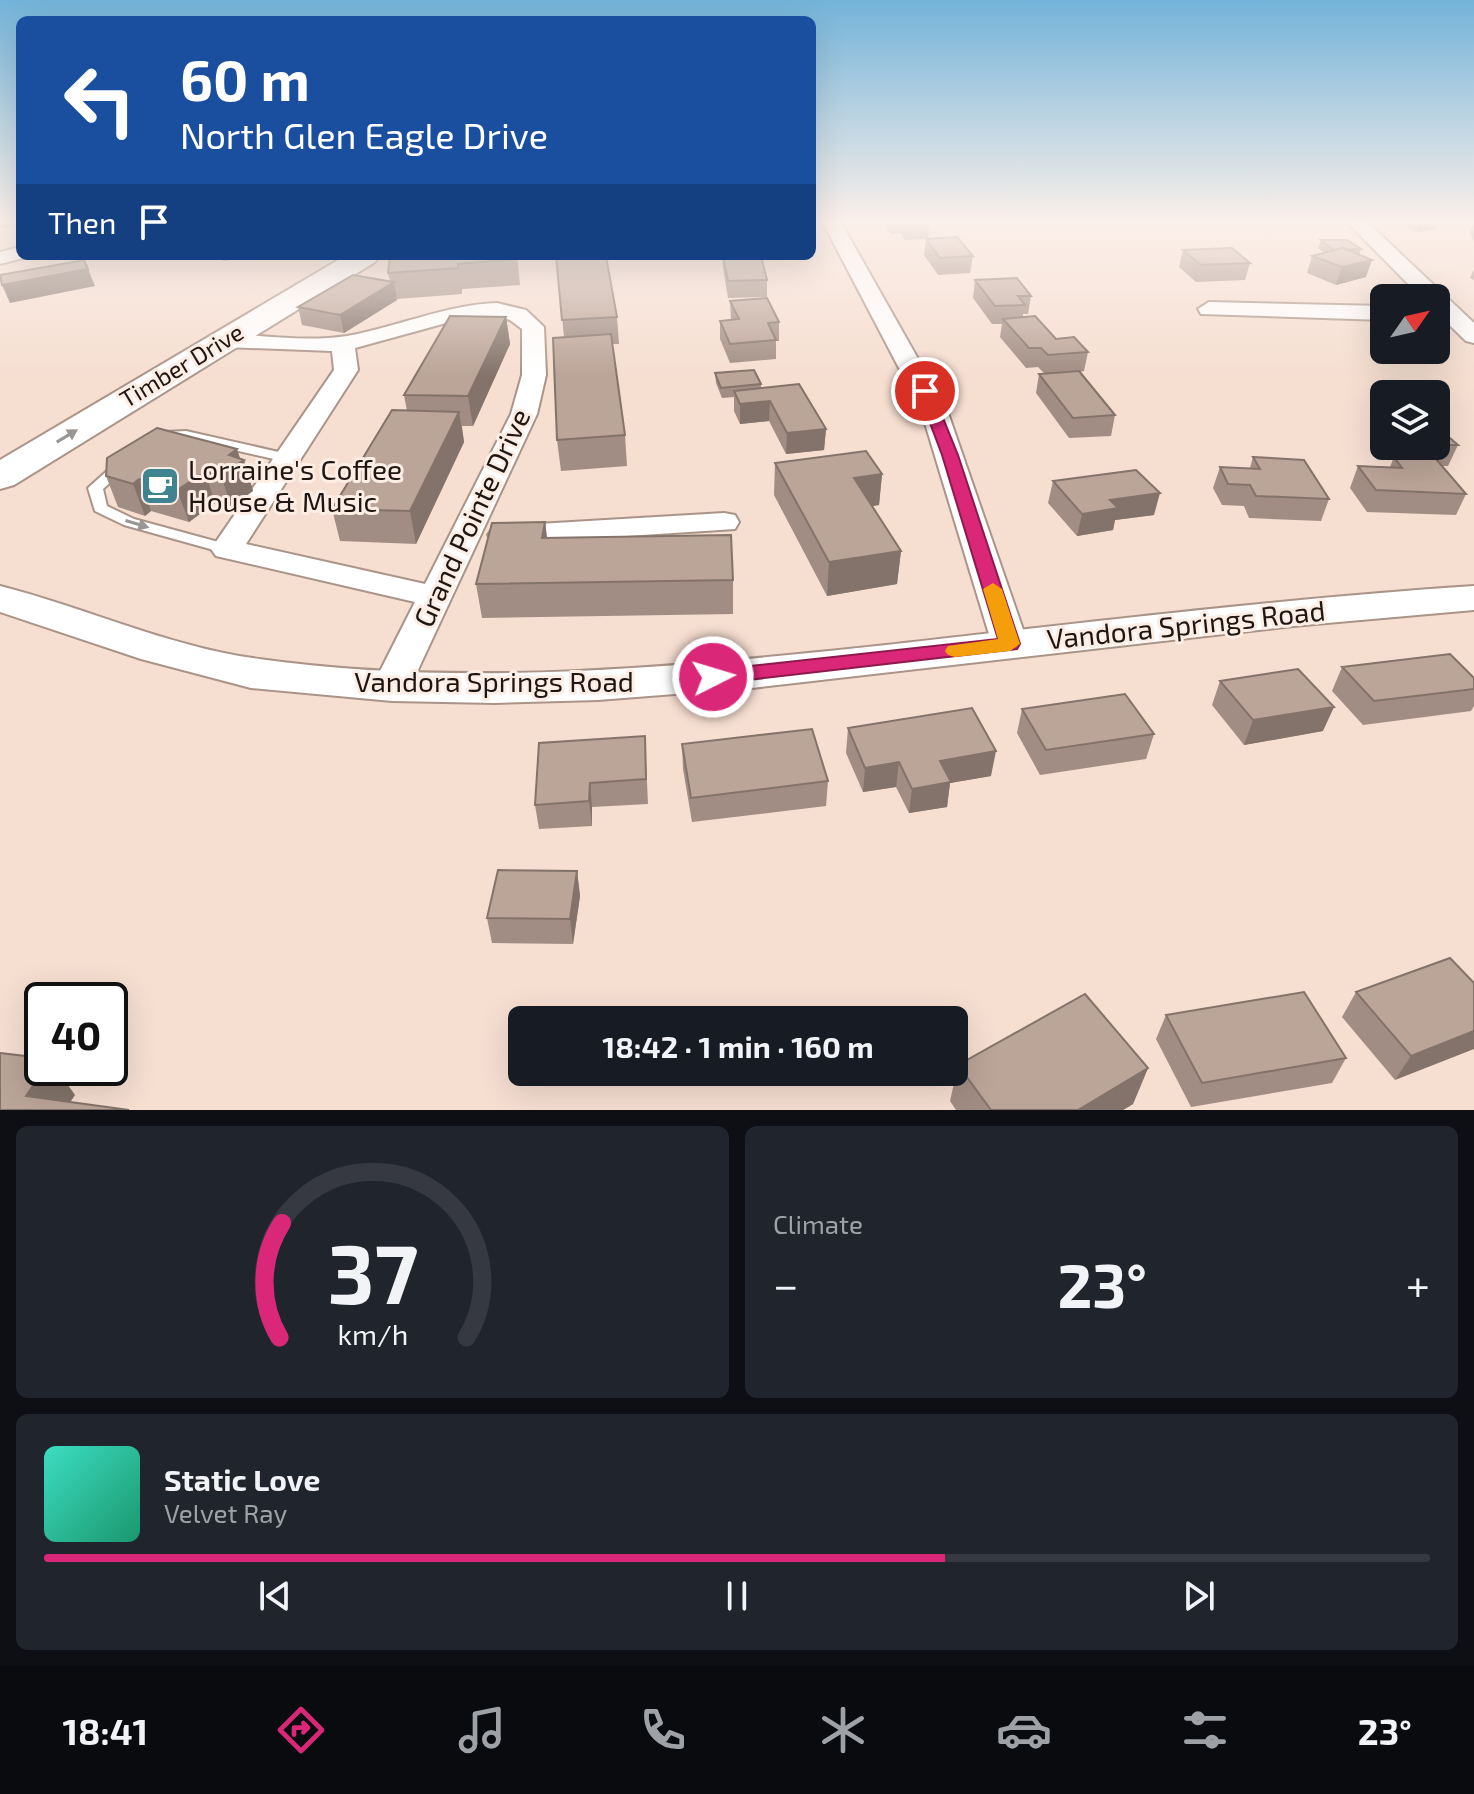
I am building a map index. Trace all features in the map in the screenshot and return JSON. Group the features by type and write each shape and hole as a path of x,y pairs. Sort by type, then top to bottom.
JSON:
{"main road":[{"name":"Timber Drive","path":"0,443 295,273"},
{"name":"Timber Drive","path":"0,477 337,273"}],"street":[{"path":"859,273 934,410 1010,644"},
{"path":"1209,309 1370,313"},
{"name":"Grand Pointe Drive","path":"224,340 278,345 343,344 453,313 498,311 530,322 534,375 524,414 391,687"},
{"path":"1450,313 1474,336"},
{"path":"343,344 346,370 227,549 433,596"},
{"path":"461,538 668,523 724,522"},
{"name":"Vandora Springs Road","path":"0,598 115,636 249,672 391,687 626,685 1407,602 1474,598"}],"lane":[{"path":"152,440 186,435 287,458"},
{"path":"129,459 95,488 100,508 129,522 227,549"}],"building":[{"path":"12,273 68,273 2,285 0,275"},
{"path":"558,273 609,273 617,317 562,320"},
{"path":"726,273 765,273 767,280 728,281"},
{"path":"353,275 394,282 340,315 298,307"},
{"path":"1017,278 1031,296 1018,296 1025,305 995,306 975,280"},
{"path":"767,298 779,322 768,323 776,340 730,344 720,321 739,319 730,301"},
{"path":"450,316 506,317 468,396 404,395"},
{"path":"1035,316 1056,339 1074,337 1088,352 1048,355 1041,348 1029,348 1003,319"},
{"path":"611,334 625,435 557,440 553,338"},
{"path":"754,370 761,384 721,388 715,373"},
{"path":"1079,371 1115,415 1073,418 1039,374"},
{"path":"799,384 826,429 787,433 770,401 740,404 734,391"},
{"path":"392,410 459,412 410,511 332,509"},
{"path":"157,428 237,449 229,455 244,460 221,475 205,472 177,490 139,479 133,484 106,476 107,458"},
{"path":"866,451 882,474 854,478 901,551 829,562 775,463"},
{"path":"1253,457 1304,460 1329,499 1256,496 1250,485 1228,484 1220,467 1260,469"},
{"path":"1396,460 1437,460 1466,494 1376,490 1358,466 1402,468"},
{"path":"1136,470 1160,493 1110,500 1118,508 1082,514 1053,481"},
{"path":"545,522 542,538 731,535 733,580 476,584 492,523"},
{"path":"1450,654 1474,678 1474,689 1374,701 1342,667"},
{"path":"1298,669 1334,707 1253,720 1220,681"},
{"path":"1125,694 1154,734 1046,750 1022,709"},
{"path":"972,708 996,751 940,761 951,782 912,789 899,762 865,768 848,728"},
{"path":"812,729 828,781 691,798 682,744"},
{"path":"645,736 646,779 590,783 589,801 535,805 539,743"},
{"path":"498,870 577,871 570,919 487,918"},
{"path":"1450,958 1474,983 1474,1031 1411,1056 1356,992"},
{"path":"1304,992 1346,1058 1202,1083 1166,1015"},
{"path":"1085,994 1148,1068 1078,1110 991,1110 968,1079 968,1059"},
{"path":"0,1053 24,1056 24,1086 33,1086 26,1096 129,1110 0,1110"}],"slow traffic":[{"path":"955,651 1010,644 993,589"}],"place":[{"name":"Lorraine's Coffee House & Music","path":"160,486"}],"route":[{"path":"713,677 1010,644 950,455 925,391"}]}
